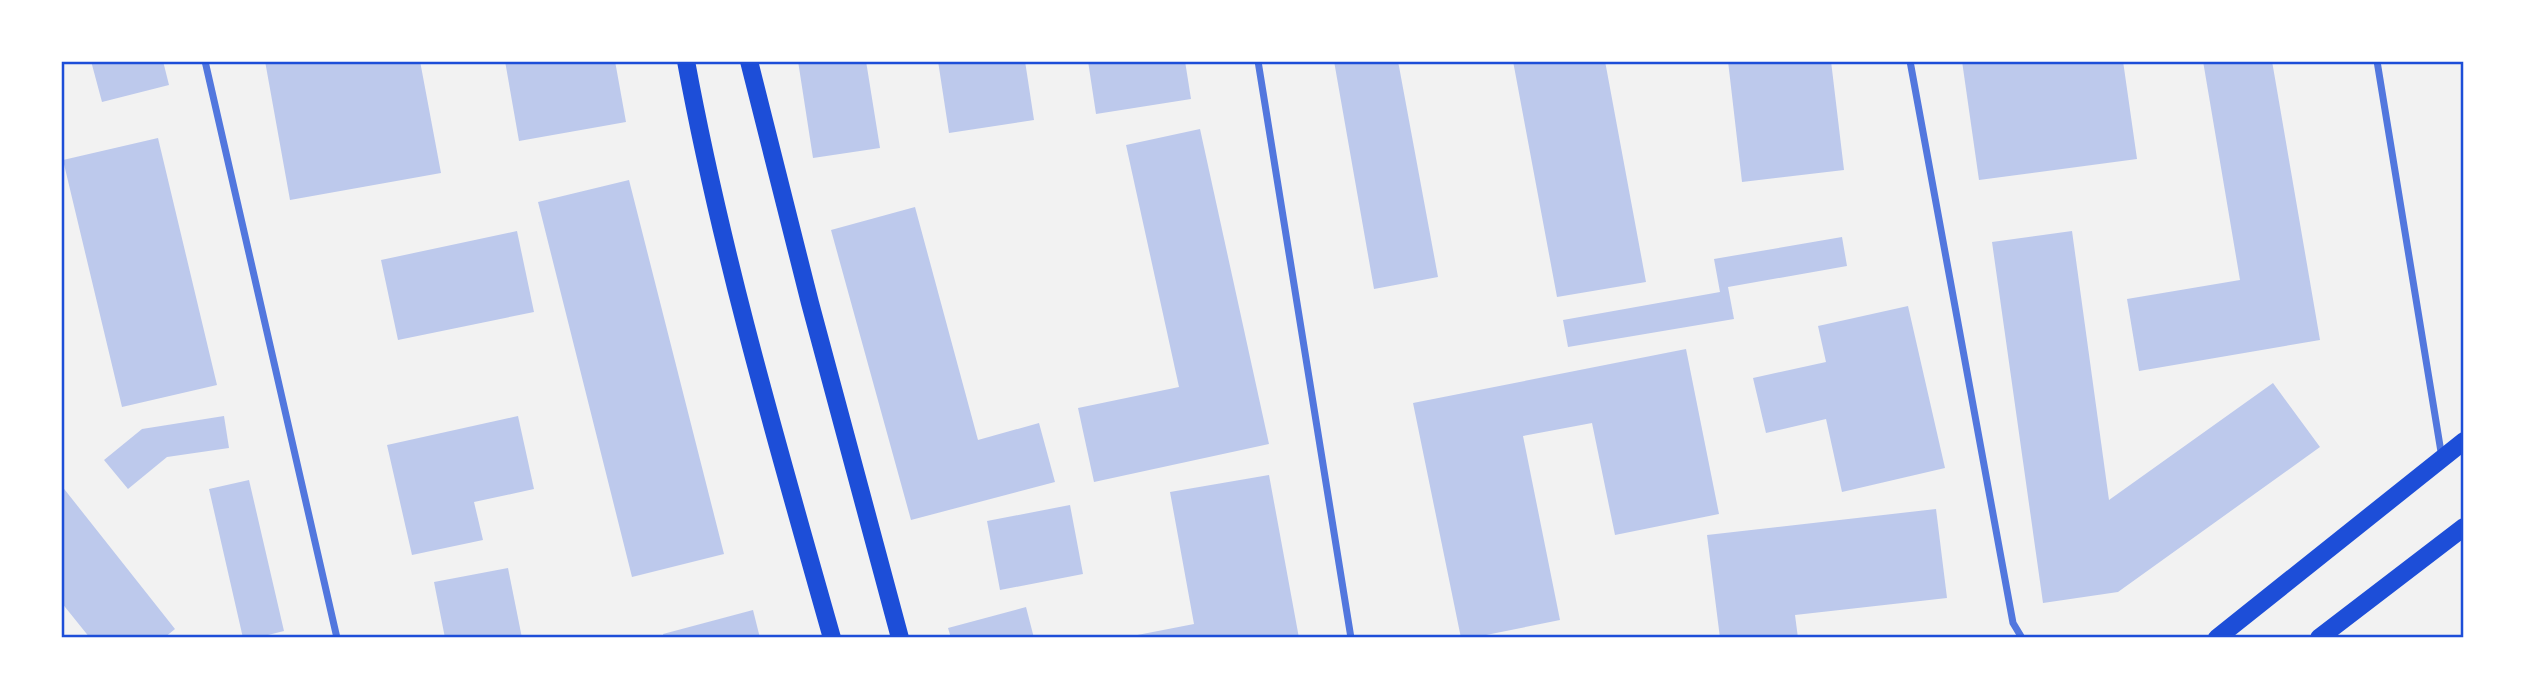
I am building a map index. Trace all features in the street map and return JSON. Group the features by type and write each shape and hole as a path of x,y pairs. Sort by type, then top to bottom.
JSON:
{"main road":[{"path":"686,61 705,163 768,414 832,638"},
{"path":"749,61 810,303 900,638"},
{"path":"2224,632 2464,441"},
{"path":"2319,638 2464,527"}],"street":[{"path":"205,61 337,638"},
{"path":"1258,61 1351,638"},
{"path":"1910,61 2013,622 2022,638"},
{"path":"2378,61 2442,458"}],"building":[{"path":"91,61 163,61 169,85 102,102"},
{"path":"265,61 420,61 441,173 290,200"},
{"path":"505,61 615,61 626,122 519,141"},
{"path":"798,61 866,61 880,148 813,158"},
{"path":"938,61 1025,61 1034,120 949,133"},
{"path":"1088,61 1185,61 1191,99 1096,114"},
{"path":"1334,61 1398,61 1438,277 1374,289"},
{"path":"1513,61 1605,61 1646,282 1557,297"},
{"path":"1728,61 1831,61 1844,170 1742,182"},
{"path":"1962,61 2123,61 2137,159 1979,180"},
{"path":"2203,61 2272,61 2320,340 2139,371 2127,299 2240,280"},
{"path":"1200,129 1269,444 1094,482 1078,408 1179,387 1126,145"},
{"path":"158,138 217,385 122,407 63,160"},
{"path":"629,180 724,554 632,577 538,202"},
{"path":"915,207 978,440 1039,423 1055,482 911,520 831,230"},
{"path":"517,231 534,312 398,340 381,260"},
{"path":"2072,231 2109,500 2273,383 2320,447 2118,592 2043,603 1992,242"},
{"path":"1842,237 1847,266 1728,287 1734,319 1568,347 1563,320 1720,292 1714,259"},
{"path":"1908,306 1945,468 1842,492 1826,419 1766,433 1753,378 1826,362 1818,326"},
{"path":"1686,349 1719,514 1615,535 1592,423 1523,436 1560,620 1461,638 1413,403"},
{"path":"224,416 229,448 167,457 128,489 104,460 142,429"},
{"path":"518,416 534,489 474,502 483,540 412,555 387,445"},
{"path":"1269,475 1299,638 1122,638 1194,624 1170,492"},
{"path":"249,480 284,631 256,638 243,638 209,489"},
{"path":"61,485 175,629 164,638 90,638 61,602"},
{"path":"1070,505 1083,574 1000,590 987,521"},
{"path":"1936,509 1947,598 1795,615 1798,638 1720,638 1707,535"},
{"path":"508,568 522,638 445,638 434,582"},
{"path":"1026,607 1034,638 951,638 948,628"},
{"path":"753,610 760,638 664,638 663,634"}]}
